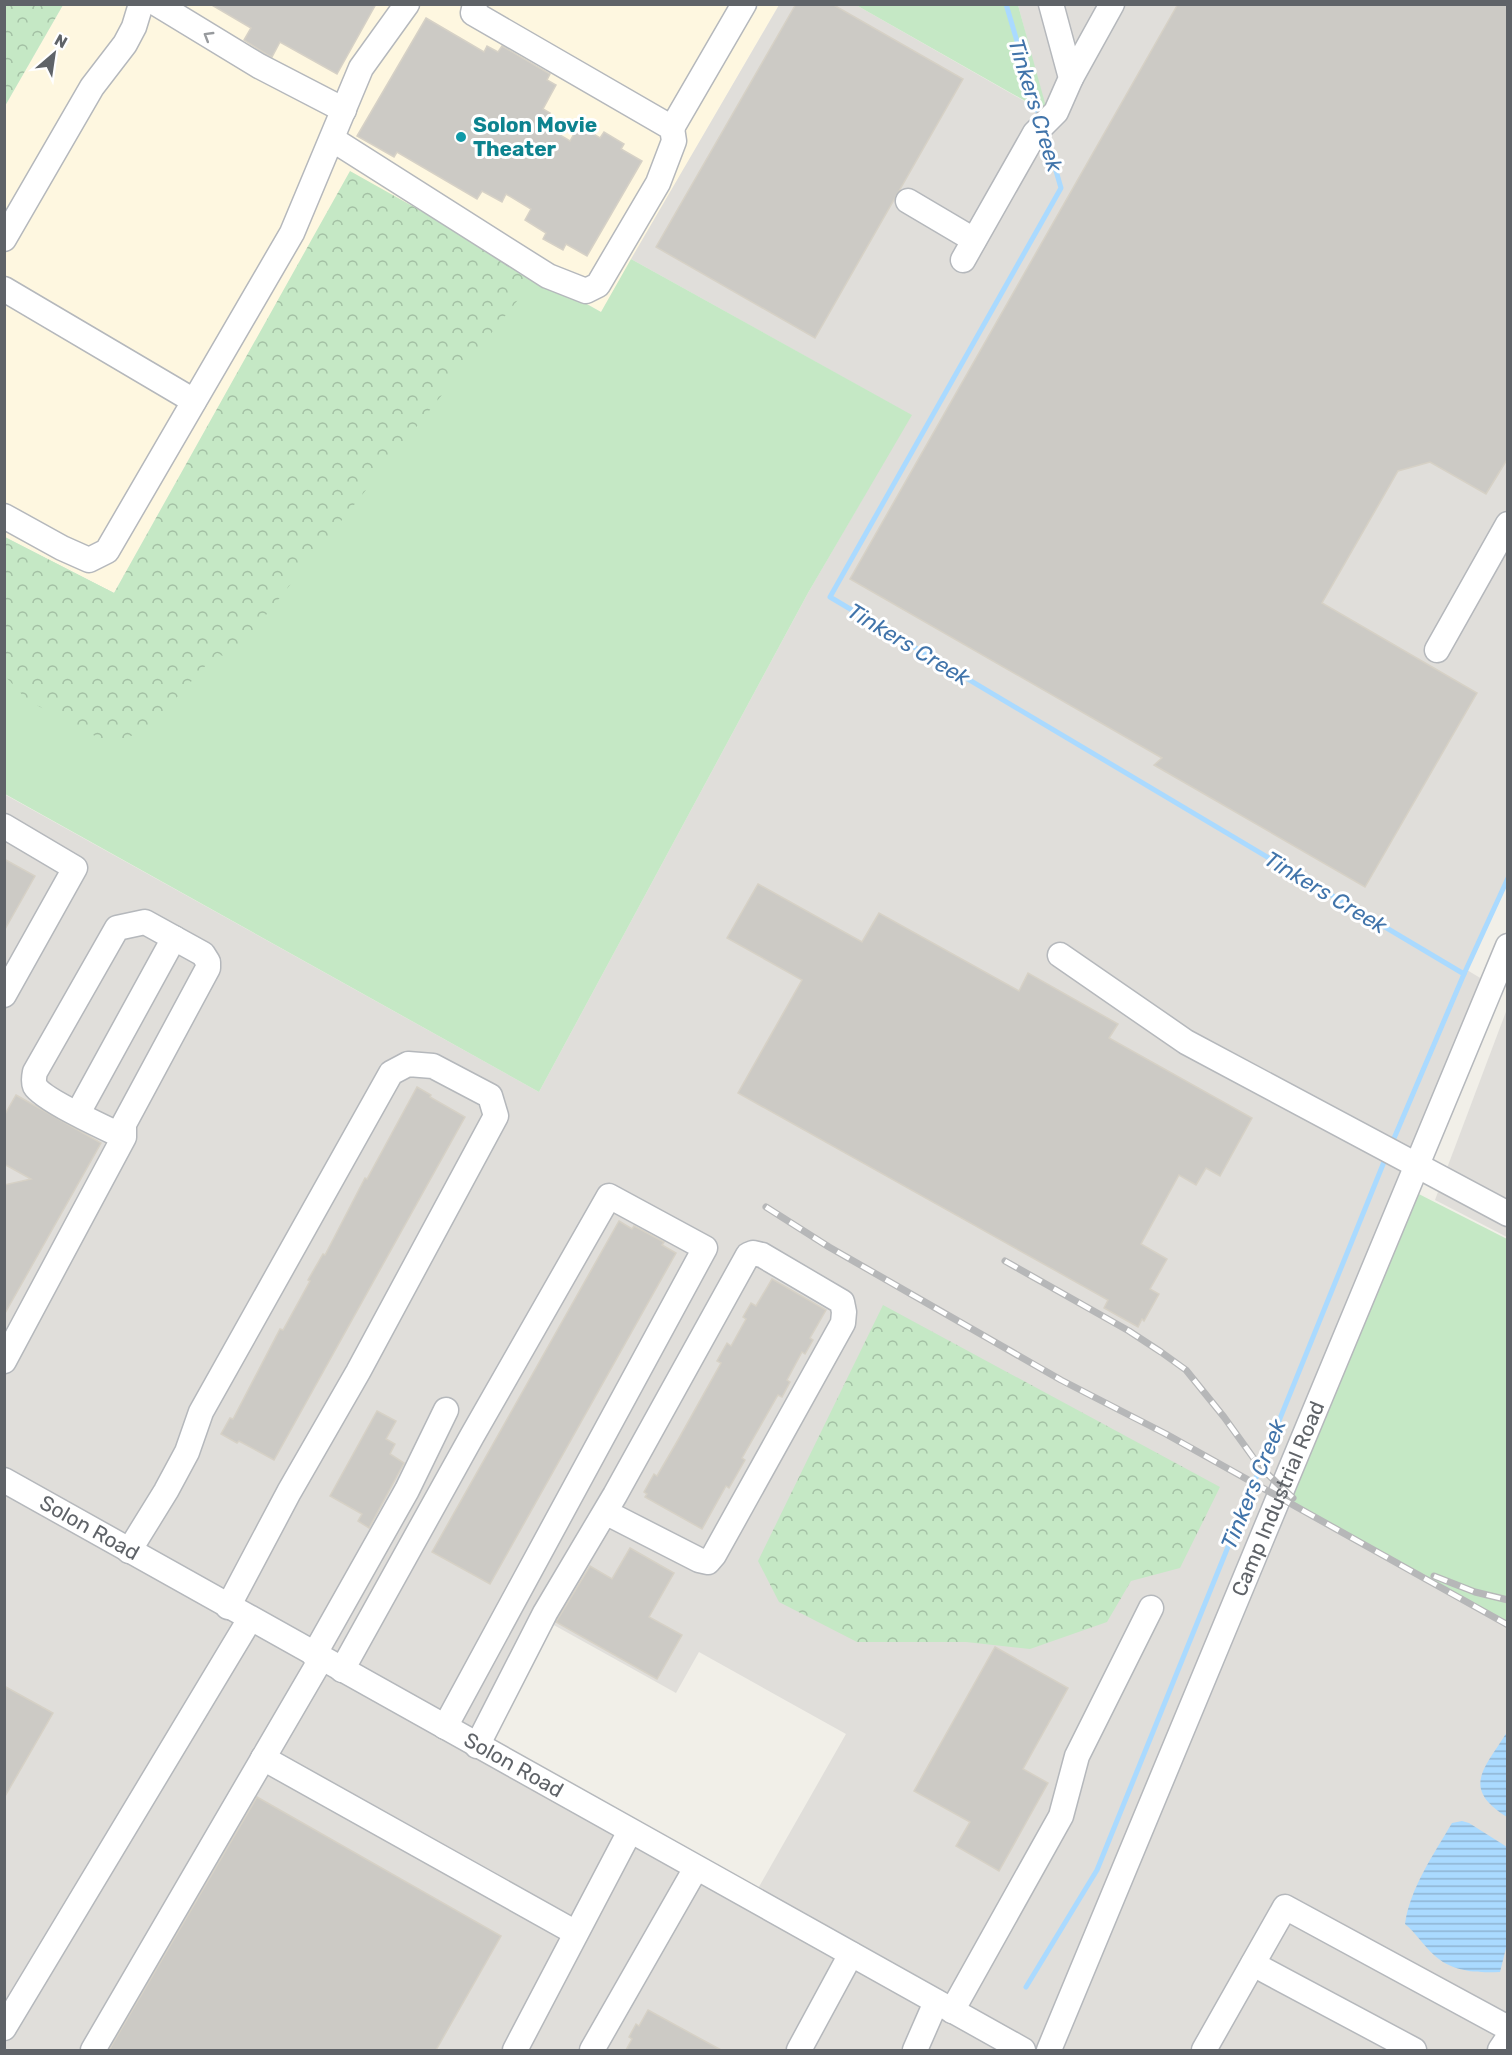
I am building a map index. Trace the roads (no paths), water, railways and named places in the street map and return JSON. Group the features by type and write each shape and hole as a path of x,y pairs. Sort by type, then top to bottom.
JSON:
{"street":[{"path":"4,239 92,87 125,44 134,27 141,4"},
{"path":"157,4 259,66 344,110"},
{"path":"4,516 89,560 107,551 292,233 361,68 407,4"},
{"path":"475,4 473,13 672,128"},
{"path":"332,139 548,276 586,291 598,285 658,183 674,141 672,128 744,4"},
{"path":"1051,4 1071,78"},
{"path":"908,201 968,250 1035,133 1056,112 1071,78 1112,4"},
{"path":"4,289 194,401"},
{"path":"1437,650 1508,524"},
{"path":"4,826 75,868 4,995"},
{"path":"4,1361 124,1137 124,1124 208,968 208,962 203,954 145,922 117,928 33,1079 40,1092 124,1137"},
{"path":"78,1113 174,938"},
{"name":"Camp Industrial Road","path":"1049,2050 1508,946"},
{"path":"1060,955 1186,1042 1508,1214"},
{"path":"129,1551 187,1452 201,1412 391,1073 408,1064 433,1065 490,1096 496,1116 228,1607"},
{"path":"93,2050 263,1758 472,1436 609,1196 705,1248 445,1727"},
{"path":"477,1746 545,1613 605,1512 748,1255 753,1253 762,1255 842,1302 843,1323 708,1562 699,1560 605,1512"},
{"path":"325,1661 446,1410"},
{"name":"Solon Road","path":"4,1480 1023,2050"},
{"path":"915,2050 944,2007 1061,1816 1077,1756 1151,1608"},
{"path":"4,2028 250,1619"},
{"path":"263,1758 576,1934"},
{"path":"515,2050 630,1831"},
{"path":"592,2050 696,1868"},
{"path":"1204,2050 1285,1907 1508,2028"},
{"path":"799,2050 851,1954"},
{"path":"1253,1964 1414,2050"},
{"path":"1500,2050 1508,2038"}],"water":[{"path":"1507,1732 1507,1817 1484,1797 1481,1777 1491,1756"},
{"path":"1462,1821 1507,1847 1507,1944 1500,1972 1474,1972 1441,1961 1405,1924 1417,1884 1452,1823"}],"waterway":[{"name":"Tinkers Creek","path":"1006,4 1040,119"},
{"name":"Tinkers Creek","path":"1045,133 1061,188 830,597 1464,974"},
{"name":"Tinkers Creek","path":"1392,1143 1464,974 1508,878"},
{"name":"Tinkers Creek","path":"1026,1987 1097,1870 1386,1157"}],"railway":[{"path":"766,1207 829,1247 1061,1380 1166,1434 1508,1625"},
{"path":"1005,1261 1129,1331 1186,1370 1260,1467 1293,1498"},
{"path":"1434,1576 1475,1592 1508,1600"}],"place":[{"name":"Solon Movie Theater","path":"461,137"}]}
